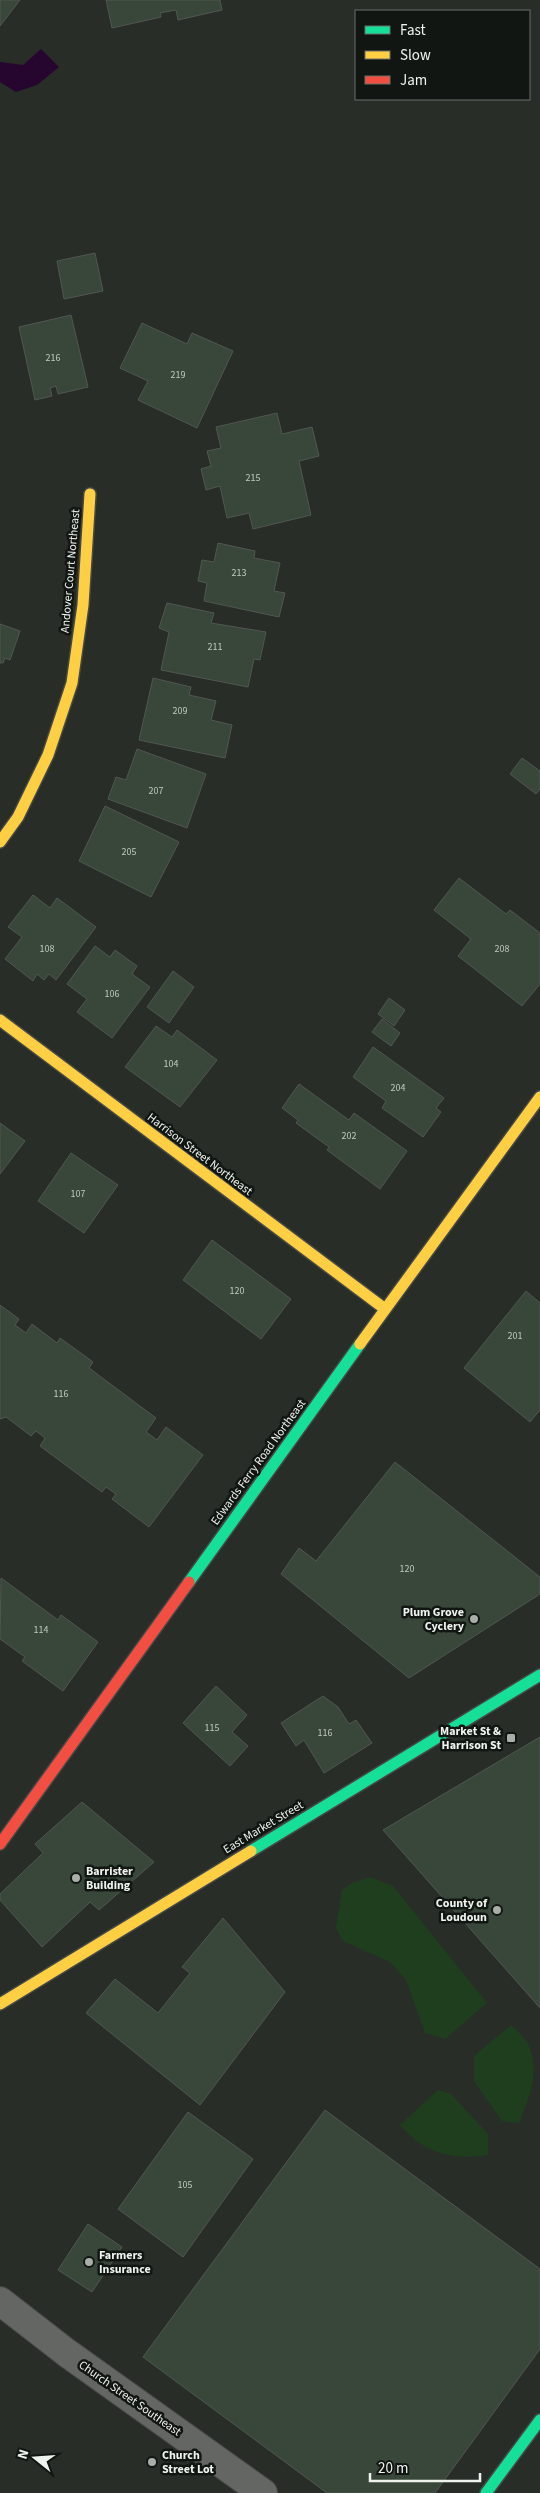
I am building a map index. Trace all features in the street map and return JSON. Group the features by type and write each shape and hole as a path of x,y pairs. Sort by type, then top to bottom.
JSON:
{"street":[{"name":"Andover Court Northeast","path":"0,842 18,817 48,755 72,682 84,605 90,494"},
{"name":"Harrison Street Northeast","path":"0,1020 164,1145 385,1308"},
{"name":"Edwards Ferry Road Northeast","path":"0,1844 385,1308 540,1097"},
{"name":"East Market Street","path":"0,2004 540,1675"},
{"name":"Church Street Southeast","path":"0,2301 67,2354 263,2493"},
{"path":"486,2493 540,2420"}],"green space":[{"path":"370,1877 393,1886 487,2003 445,2039 425,2033 406,1980 390,1962 343,1941 336,1928 342,1890 352,1883"},
{"path":"511,2025 528,2043 533,2065 532,2085 519,2123 502,2121 474,2081 474,2056"},
{"path":"438,2090 451,2094 488,2134 488,2155 463,2156 440,2153 419,2143 400,2125"}],"shaded area":[{"path":"41,49 59,67 37,85 16,92 0,82 0,62 23,65"}],"building":[{"path":"0,0 20,0 0,26"},
{"path":"106,0 220,0 222,10 178,20 176,10 160,13 161,17 112,28"},
{"path":"95,253 103,291 64,299 57,261"},
{"path":"71,315 88,387 58,394 56,386 50,388 52,396 35,400 19,327"},
{"path":"142,323 187,344 192,333 233,351 197,428 138,400 148,381 120,368"},
{"path":"277,413 282,434 312,427 319,456 299,461 311,515 253,529 249,513 227,518 220,486 206,490 201,469 211,466 207,451 221,448 216,427"},
{"path":"218,543 255,551 254,558 280,563 274,591 285,593 279,617 204,601 207,583 198,581 202,560 214,562"},
{"path":"167,603 214,613 211,623 266,632 260,660 254,659 248,687 161,670 169,632 159,628"},
{"path":"0,624 20,631 10,660 5,658 3,663 0,663"},
{"path":"153,678 191,687 189,695 216,701 211,720 232,725 225,758 139,740"},
{"path":"137,749 206,774 187,828 108,799 116,777 126,780"},
{"path":"522,758 540,771 540,789 536,794 510,774"},
{"path":"105,806 179,842 151,897 79,861"},
{"path":"459,878 506,914 510,910 540,933 540,984 522,1006 458,956 471,939 434,910"},
{"path":"33,895 50,908 57,898 96,927 56,980 49,974 44,980 37,974 33,981 5,959 22,937 8,927"},
{"path":"95,946 110,957 115,950 137,966 132,974 150,987 112,1038 77,1012 87,999 67,984"},
{"path":"173,971 194,987 169,1023 147,1007"},
{"path":"389,998 405,1010 394,1026 378,1014"},
{"path":"382,1019 400,1033 391,1046 372,1032"},
{"path":"156,1026 172,1037 177,1030 217,1060 180,1107 125,1067"},
{"path":"373,1047 444,1098 436,1108 441,1112 423,1137 382,1108 386,1101 353,1077"},
{"path":"299,1084 349,1120 354,1113 407,1151 380,1189 327,1150 329,1147 296,1123 298,1120 282,1108"},
{"path":"0,1123 25,1141 0,1174"},
{"path":"71,1153 118,1185 84,1233 38,1201"},
{"path":"212,1240 291,1299 261,1339 183,1280"},
{"path":"526,1291 540,1303 540,1410 530,1422 464,1368"},
{"path":"0,1305 19,1319 15,1325 26,1333 32,1324 57,1343 60,1338 93,1362 89,1368 156,1418 146,1432 157,1440 166,1427 203,1455 149,1527 112,1499 116,1494 106,1487 102,1492 40,1446 45,1438 36,1431 31,1436 6,1417 0,1419"},
{"path":"395,1462 540,1577 540,1594 409,1678 281,1574 299,1548 316,1561"},
{"path":"1,1578 58,1620 61,1615 98,1642 63,1691 22,1661 25,1657 0,1639"},
{"path":"216,1686 247,1715 232,1732 248,1746 230,1766 183,1723"},
{"path":"323,1696 338,1707 349,1724 356,1720 372,1743 324,1773 304,1740 296,1746 281,1723"},
{"name":"County of Loudoun","path":"540,1737 540,2008 383,1830"},
{"name":"Barrister Building","path":"82,1802 154,1862 99,1910 90,1902 42,1947 0,1900 0,1894 43,1853 35,1844"},
{"path":"223,1918 285,1992 200,2105 86,2013 115,1979 158,2013 190,1973 182,1967"},
{"path":"325,2110 540,2269 540,2349 435,2493 327,2493 143,2357"},
{"path":"188,2112 253,2159 183,2257 118,2209"},
{"path":"88,2224 122,2247 92,2292 58,2270"}],"traffic: fast":[{"path":"189,1582 360,1344"},
{"path":"251,1851 540,1675"},
{"path":"486,2493 540,2420"}],"traffic: slow":[{"path":"0,842 18,817 48,755 72,683 83,605 90,494"},
{"path":"0,1020 385,1309"},
{"path":"360,1344 540,1097"},
{"path":"0,2004 251,1851"}],"traffic: jam":[{"path":"0,1844 189,1582"}],"place":[{"name":"Plum Grove Cyclery","path":"474,1619"},
{"name":"Market St & Harrison St","path":"511,1738"},
{"name":"Barrister Building","path":"76,1878"},
{"name":"County of Loudoun","path":"497,1910"},
{"name":"Farmers Insurance","path":"89,2262"},
{"name":"Church Street Lot","path":"152,2462"}]}
